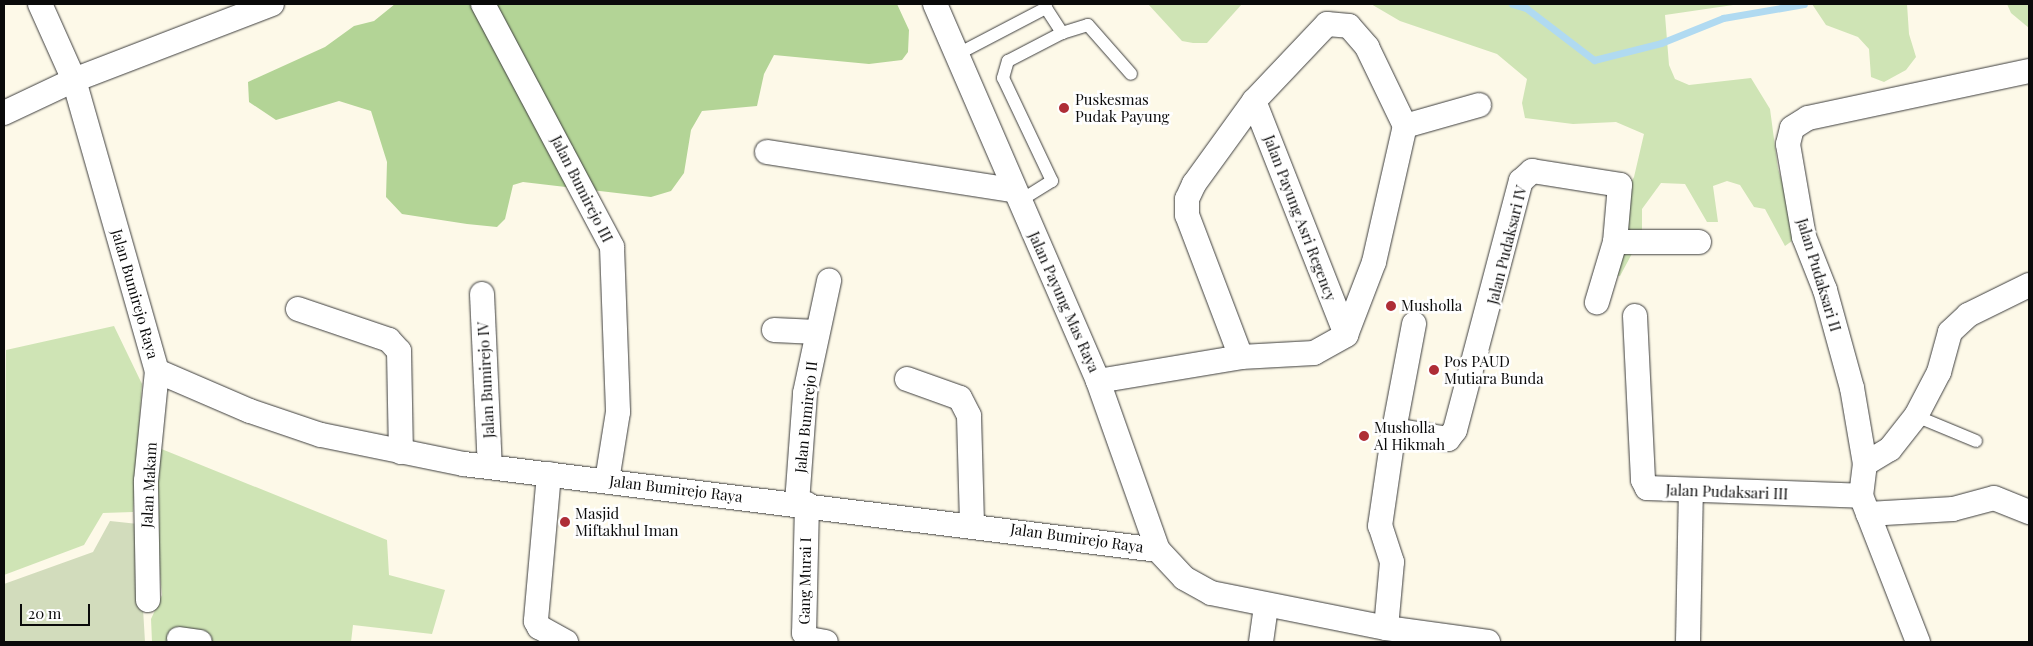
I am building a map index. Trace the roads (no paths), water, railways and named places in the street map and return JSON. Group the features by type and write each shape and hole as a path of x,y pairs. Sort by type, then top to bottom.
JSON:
{"street":[{"name":"Jalan Bumirejo Raya","path":"40,4 74,80 158,370 259,414 320,435 401,452 490,467 972,524 1158,550 1184,578 1211,593 1266,606 1386,628 1488,642"},
{"path":"4,113 74,80 272,4"},
{"name":"Jalan Bumirejo III","path":"483,4 612,247 618,412 607,481"},
{"name":"Jalan Payung Mas Raya","path":"935,4 1015,196 1049,261 1098,381 1158,550"},
{"path":"1241,357 1187,216 1187,199 1254,101 1327,24 1340,23 1367,47 1405,126 1480,105"},
{"name":"Jalan Pudaksari II","path":"1918,642 1865,505 1865,464 1850,379 1825,290 1804,237 1790,161 1792,128 1808,118 2029,71"},
{"name":"Jalan Payung Asri Regency","path":"1254,101 1346,335"},
{"name":"Jalan Payung Asri Regency","path":"1346,335 1374,262 1405,126"},
{"path":"768,152 1015,196"},
{"name":"Jalan Pudaksari IV","path":"1394,430 1448,438 1455,430 1525,177 1538,171 1620,185 1615,242 1597,302"},
{"path":"1615,242 1698,242"},
{"name":"Jalan Bumirejo II","path":"802,504 805,393 829,280"},
{"path":"1865,464 1890,449 1916,416 1939,372 1950,332 1968,315 2029,285"},
{"name":"Jalan Bumirejo IV","path":"482,294 490,467"},
{"path":"298,309 388,340 399,351 401,452"},
{"name":"Jalan Pudaksari III","path":"1635,316 1643,480 1654,490 1691,491 1865,505"},
{"path":"1386,628 1392,562 1380,526 1394,430 1414,324"},
{"path":"774,330 817,332"},
{"path":"1098,381 1241,357 1314,353 1346,335"},
{"name":"Jalan Makam","path":"148,600 146,481 158,370"},
{"path":"907,379 960,398 969,416 972,524"},
{"path":"550,474 536,621 539,628 566,642"},
{"path":"1688,642 1691,491"},
{"path":"1865,505 1953,509 1994,498 2029,512"},
{"name":"Gang Murai I","path":"802,504 804,633 808,639 826,642"},
{"path":"1261,642 1266,606"}],"lane":[{"path":"956,55 1046,8 1062,33"},
{"path":"1015,196 1052,181 1003,78 1008,61 1062,33 1088,25 1131,74"},
{"path":"1916,416 1976,441"}],"waterway":[{"path":"1512,4 1526,8 1594,60 1661,43 1723,18 1804,4"}],"place":[{"name":"Puskesmas Pudak Payung","path":"1064,108"},
{"name":"Musholla","path":"1391,306"},
{"name":"Pos PAUD Mutiara Bunda","path":"1434,370"},
{"name":"Musholla Al Hikmah","path":"1364,436"},
{"name":"Masjid Miftakhul Iman","path":"565,522"}]}
